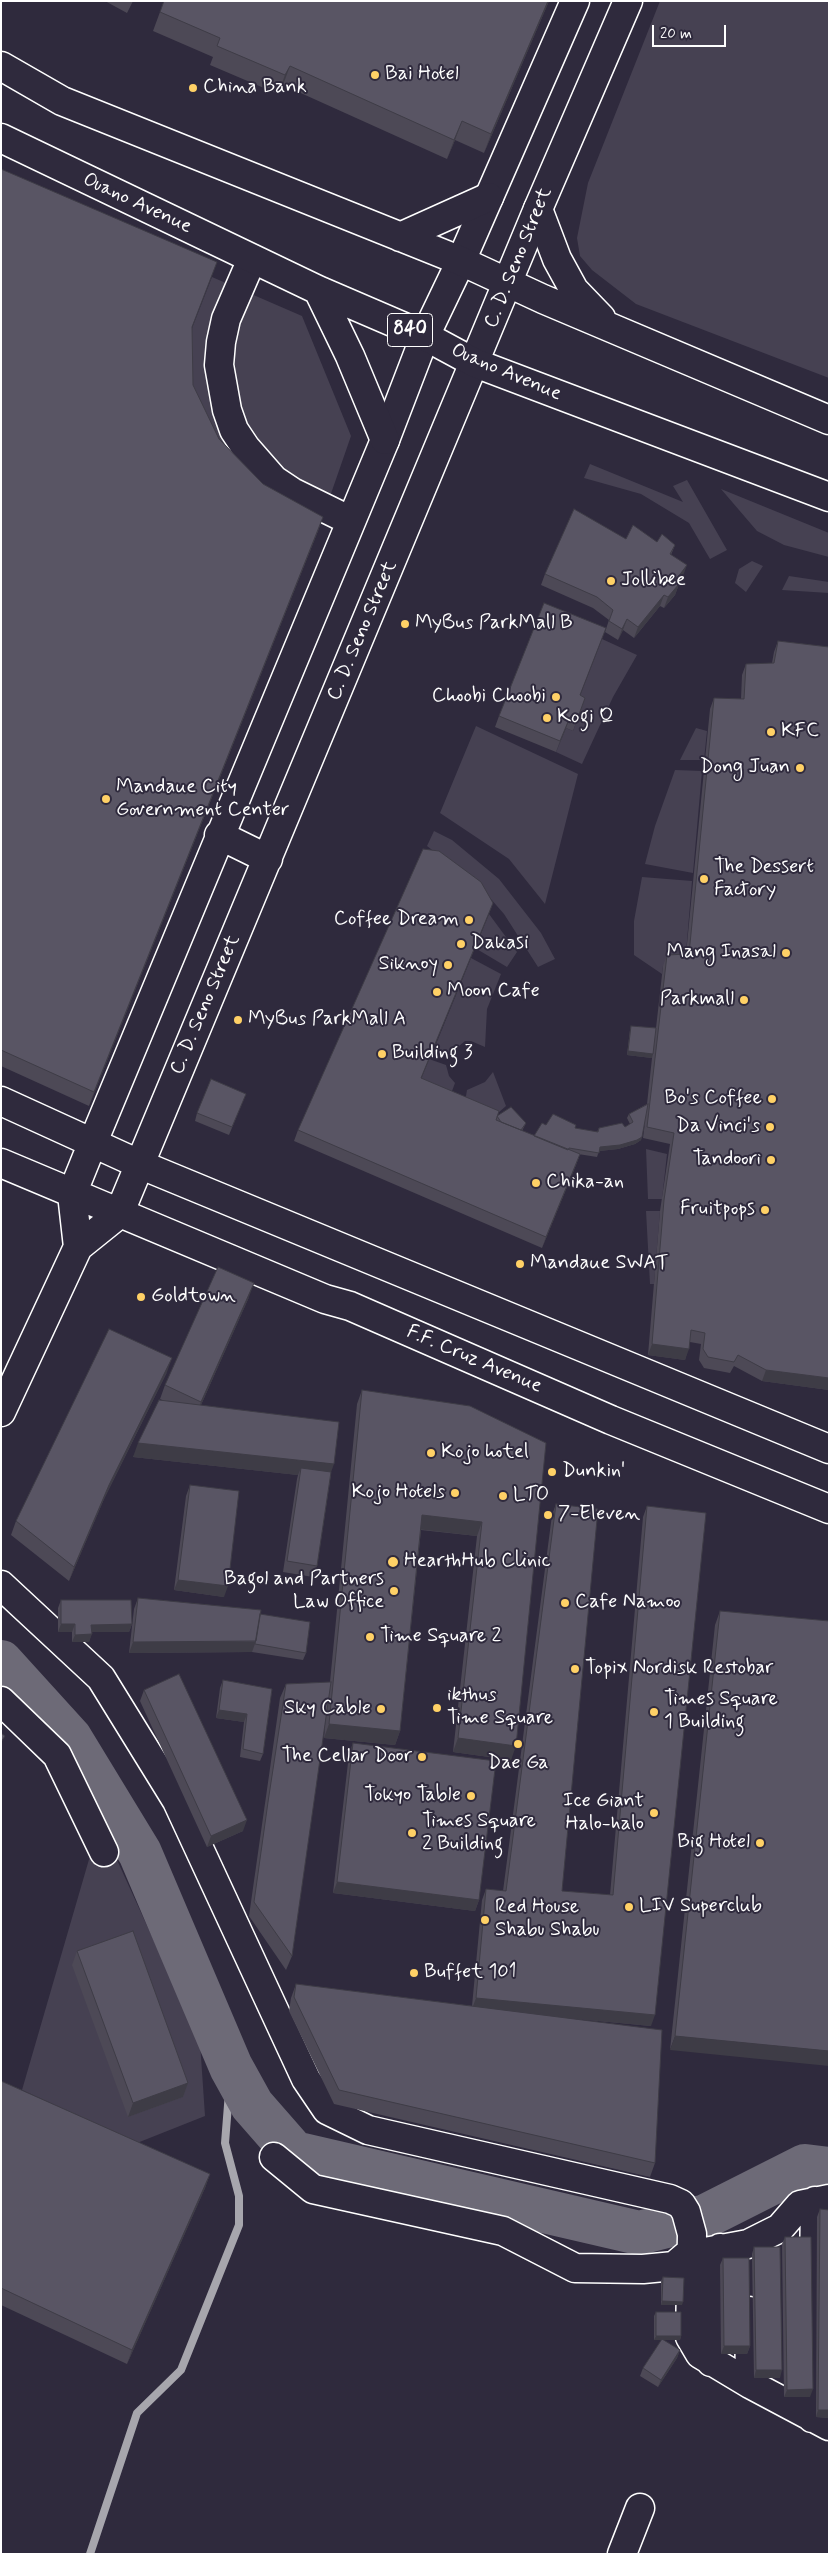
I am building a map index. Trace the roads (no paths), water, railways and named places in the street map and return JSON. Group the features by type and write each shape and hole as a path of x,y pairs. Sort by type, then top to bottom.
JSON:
{"main road":[{"path":"78,1247 72,1194 219,835 385,440 424,336 461,261 575,1"},
{"name":"C. D. Seno Street","path":"1,1412 78,1247 119,1214 508,284 538,208 628,1"},
{"path":"1,66 62,101 461,261 508,284 829,420"},
{"name":"Ouano Avenue","path":"1,138 318,290 424,336 475,363 829,497"},
{"path":"400,237 489,197"},
{"path":"538,208 557,259 574,290 609,327"},
{"path":"252,259 226,320 221,342 221,388 227,410 246,448 274,480 292,492 351,521"},
{"path":"318,290 350,356 385,440"},
{"path":"219,835 268,859"},
{"path":"1,1101 139,1164 829,1449"},
{"name":"F.F. Cruz Avenue","path":"1,1163 325,1299 350,1306 611,1420 829,1509"},
{"path":"1,1585 102,1678 177,1801 306,2079 328,2110 368,2130 670,2198 681,2204 690,2232 690,2336 700,2354 820,2422"},
{"path":"1,1701 57,1754 104,1852"},
{"path":"274,2157 313,2189 503,2231 575,2268 674,2266 690,2232"},
{"path":"750,2384 748,2264 800,2205 822,2200 820,2422"},
{"path":"780,2228 780,2256"},
{"path":"690,2232 705,2252 720,2248 748,2264"},
{"path":"712,2362 720,2248"},
{"path":"781,2371 781,2399"},
{"path":"622,2554 640,2508"}],"waterway":[{"path":"1,1662 70,1738 140,1853 231,2067 252,2105 294,2153 639,2233 706,2216 805,2166 829,2169"},
{"path":"90,2554 137,2413 181,2370 239,2225 239,2196 225,2143 231,2067"}],"place":[{"name":"Bai Hotel","path":"375,75"},
{"name":"China Bank","path":"193,88"},
{"name":"Jollibee","path":"611,581"},
{"name":"MyBus ParkMall B","path":"405,624"},
{"name":"Choobi Choobi","path":"556,697"},
{"name":"Kogi Q","path":"547,718"},
{"name":"KFC","path":"771,732"},
{"name":"Dong Juan","path":"800,768"},
{"name":"Mandaue City Government Center","path":"106,799"},
{"name":"The Dessert Factory","path":"704,879"},
{"name":"Coffee Dream","path":"469,920"},
{"name":"Dakasi","path":"461,944"},
{"name":"Mang Inasal","path":"786,953"},
{"name":"Siknoy","path":"448,965"},
{"name":"Moon Cafe","path":"437,992"},
{"name":"Parkmall","path":"744,1000"},
{"name":"MyBus ParkMall A","path":"238,1020"},
{"name":"Building 3","path":"382,1054"},
{"name":"Bo's Coffee","path":"772,1099"},
{"name":"Da Vinci's","path":"770,1127"},
{"name":"Tandoori","path":"771,1160"},
{"name":"Chika-an","path":"536,1183"},
{"name":"Fruitpops","path":"765,1210"},
{"name":"Mandaue SWAT","path":"520,1264"},
{"name":"Goldtown","path":"141,1297"},
{"name":"Kojo hotel","path":"431,1453"},
{"name":"Dunkin'","path":"552,1472"},
{"name":"Kojo Hotels","path":"455,1493"},
{"name":"LTO","path":"503,1496"},
{"name":"7-Eleven","path":"548,1515"},
{"name":"HearthHub Clinic","path":"393,1562"},
{"name":"Bagol and Partners Law Office","path":"394,1591"},
{"name":"Cafe Namoo","path":"565,1603"},
{"name":"Time Square 2","path":"370,1637"},
{"name":"Topix Nordisk Restobar","path":"575,1669"},
{"name":"ikthus Time Square","path":"437,1708"},
{"name":"Sky Cable","path":"381,1709"},
{"name":"Times Square 1 Building","path":"654,1712"},
{"name":"Dae Ga","path":"518,1744"},
{"name":"The Cellar Door","path":"422,1757"},
{"name":"Tokyo Table","path":"471,1796"},
{"name":"Ice Giant Halo-halo","path":"654,1813"},
{"name":"Times Square 2 Building","path":"412,1833"},
{"name":"Big Hotel","path":"760,1843"},
{"name":"LIV Superclub","path":"629,1907"},
{"name":"Red House Shabu Shabu","path":"485,1920"},
{"name":"Buffet 101","path":"414,1973"}]}
